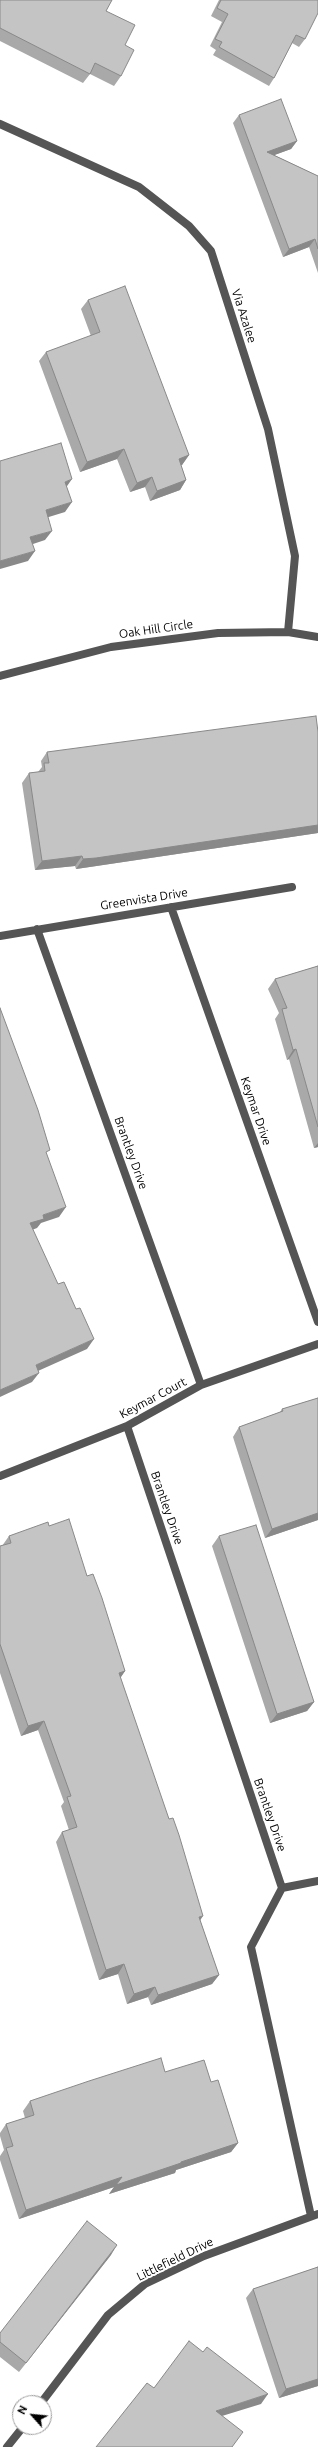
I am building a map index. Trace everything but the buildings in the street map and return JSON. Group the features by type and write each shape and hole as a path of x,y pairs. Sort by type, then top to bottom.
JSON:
{"street":[{"name":"Via Azalee","path":"0,124 139,186 189,226 211,251 268,429 295,556 288,632"},
{"name":"Oak Hill Circle","path":"0,676 111,648 218,633 288,632 318,637"},
{"name":"Greenvista Drive","path":"0,936 292,887"},
{"name":"Keymar Drive","path":"171,907 318,1322"},
{"name":"Brantley Drive","path":"37,929 201,1385"},
{"name":"Keymar Court","path":"0,1476 127,1426 201,1385 318,1344"},
{"name":"Brantley Drive","path":"127,1426 282,1888"},
{"path":"315,2215 251,1947 282,1888 318,1881"},
{"name":"Littlefield Drive","path":"47,2395 108,2315 145,2284 204,2256 315,2215"},
{"path":"7,2447 17,2435"}]}
